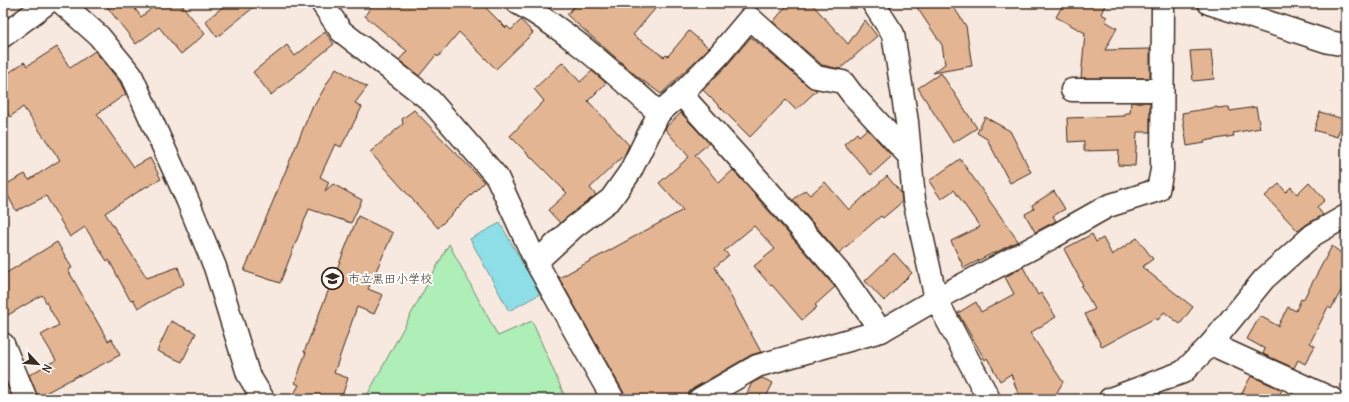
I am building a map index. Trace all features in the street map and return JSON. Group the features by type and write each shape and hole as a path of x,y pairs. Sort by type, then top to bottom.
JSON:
{"street":[{"path":"3,36 47,3"},
{"path":"62,3 99,36 131,75 193,213 215,267 254,396"},
{"path":"322,3 341,31 430,100 497,176 536,262 613,399"},
{"path":"518,3 536,13 576,41 659,112"},
{"path":"874,3 893,34 907,122 914,200 936,299 989,399"},
{"path":"700,399 757,366 881,331 936,299 1108,206 1158,190 1162,170 1163,3"},
{"path":"1209,3 1329,42 1346,45"},
{"path":"536,262 574,227 611,199 630,172 659,112 681,94 718,56 750,18 816,77 843,82 852,94 910,157"},
{"path":"1072,90 1162,90"},
{"path":"681,94 765,187 843,277 881,331"},
{"path":"1110,399 1183,372 1211,344 1264,280 1313,235 1346,216"},
{"path":"3,344 26,399"},
{"path":"1211,344 1332,399"}],"green space":[{"path":"449,244 498,336 532,321 566,399 365,399"}],"water":[{"path":"500,223 540,294 509,311 470,239"}],"building":[{"path":"104,3 131,3 141,17 158,3 180,3 205,34 181,54 159,27 136,44"},
{"path":"228,3 259,3 217,37 205,21"},
{"path":"373,3 481,3 506,28 507,26 511,30 521,20 533,33 496,69 459,32 438,57 436,55 419,76 399,60 407,51 365,16"},
{"path":"577,3 660,3 633,35 664,57 666,55 668,56 689,31 709,48 661,94 638,77 567,15"},
{"path":"789,3 811,3 848,44 865,20 877,36 840,69 822,65 773,22"},
{"path":"914,3 951,3 966,26 972,66 933,73 945,64 942,45"},
{"path":"1064,3 1106,3 1101,14 1107,17 1105,21 1117,28 1105,50 1150,49 1150,78 1081,78 1085,33 1056,17"},
{"path":"325,32 334,44 271,95 253,72 287,45 295,56"},
{"path":"751,37 808,86 817,90 796,110 786,100 750,137 703,90"},
{"path":"57,47 70,68 95,51 120,82 126,94 97,114 134,167 150,158 161,179 147,186 105,213 147,278 178,267 184,284 138,308 133,299 130,300 109,260 107,261 85,227 70,237 46,196 16,211 3,186 25,174 29,180 60,160 23,107 10,117 3,107 3,77 24,62 27,66"},
{"path":"1211,50 1214,79 1193,81 1190,51"},
{"path":"563,62 580,82 592,71 606,83 588,101 629,145 625,154 590,188 596,195 560,223 548,210 567,193 510,136 544,101 534,89"},
{"path":"336,68 367,87 355,103 362,107 341,147 335,144 320,177 329,182 325,191 333,184 362,200 351,223 309,209 280,283 244,271 313,105 314,106"},
{"path":"941,73 977,128 953,143 918,88"},
{"path":"1131,102 1150,102 1150,132 1137,132 1135,166 1118,165 1119,150 1084,151 1084,141 1068,142 1067,118 1125,116 1125,113 1130,113"},
{"path":"1217,107 1229,107 1230,111 1256,107 1260,128 1233,133 1234,136 1204,141 1205,143 1187,146 1182,113"},
{"path":"414,110 484,182 438,228 370,152 403,124 402,119"},
{"path":"1320,112 1343,119 1337,137 1314,130"},
{"path":"681,113 709,143 695,155 719,183 733,170 835,287 815,305 817,307 802,320 754,266 775,249 754,226 724,251 729,255 715,267 761,352 751,355 694,388 689,392 688,397 685,399 625,399 624,393 559,278 683,210 659,183 689,157 665,129"},
{"path":"985,117 1010,131 1031,172 1010,183 987,139 977,133"},
{"path":"867,129 892,156 871,175 844,144 857,133 859,136"},
{"path":"960,159 1018,241 964,268 951,241 980,227 954,190 941,199 929,181"},
{"path":"887,176 901,193 902,202 883,218 881,216 839,253 793,200 805,190 810,195 825,182 849,210"},
{"path":"1309,182 1325,200 1317,207 1323,215 1298,231 1265,196 1279,184 1286,192 1291,187 1297,194"},
{"path":"1054,191 1065,209 1053,216 1056,221 1035,232 1025,214 1034,209 1032,205"},
{"path":"358,216 393,233 368,289 383,295 374,314 357,307 334,373 348,378 341,399 291,399 299,385 295,383 306,352 304,352"},
{"path":"1092,234 1096,242 1103,238 1112,255 1137,238 1153,259 1142,267 1193,307 1180,324 1164,312 1158,320 1155,318 1102,347 1085,314 1095,309 1081,286 1083,285 1064,249"},
{"path":"57,242 72,268 68,270 108,341 112,339 120,355 38,397 29,375 56,360 41,335 59,325 42,295 3,318 3,275"},
{"path":"1332,246 1346,257 1346,282 1331,309 1328,307 1310,343 1315,346 1305,364 1298,360 1294,368 1263,354 1265,349 1247,339 1260,316 1278,326 1288,307 1296,311 1301,299 1303,300"},
{"path":"894,253 912,273 884,301 865,281"},
{"path":"1023,267 1038,295 1041,293 1056,317 1030,333 1063,382 1053,399 1020,399 1011,374 1000,381 987,358 985,360 958,313 976,302 981,312 1014,294 1005,277"},
{"path":"171,321 196,333 182,362 157,351"},
{"path":"1251,376 1282,390 1277,399 1239,399"},
{"path":"762,378 773,383 765,399 744,399 752,383"}],"place":[{"name":"市立黒田小学校","path":"333,279"}]}
